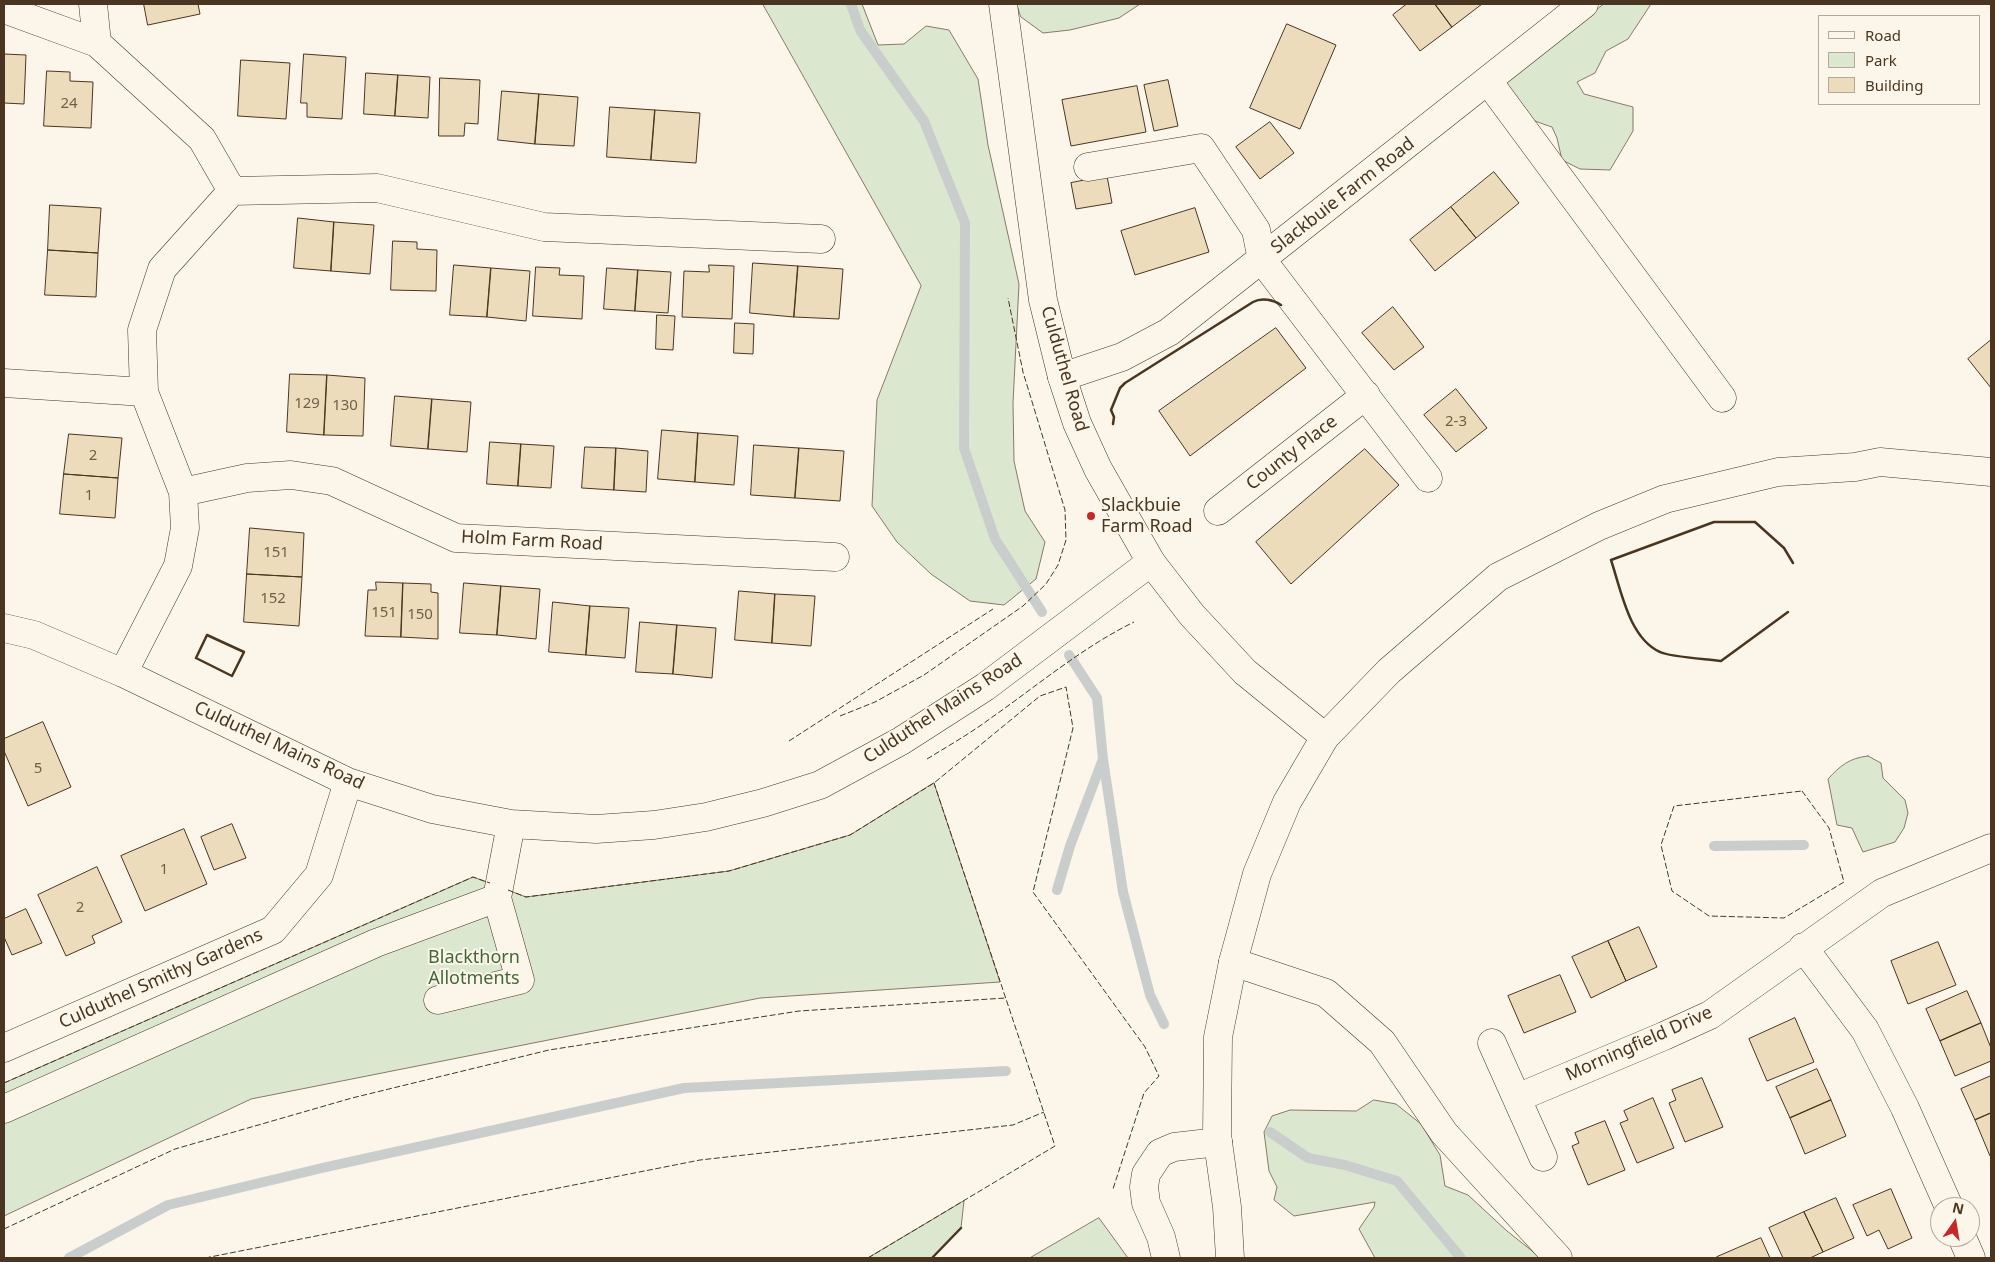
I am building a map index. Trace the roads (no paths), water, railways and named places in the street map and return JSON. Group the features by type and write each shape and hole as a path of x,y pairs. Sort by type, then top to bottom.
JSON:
{"street":[{"path":"93,4 97,42"},
{"name":"Culduthel Road","path":"1003,4 1043,300 1062,377 1077,423 1098,469 1151,562 1192,615 1245,672 1325,737"},
{"name":"Slackbuie Farm Road","path":"1062,377 1122,358 1169,332 1584,4"},
{"path":"4,9 97,42 202,139 232,191"},
{"path":"1488,81 1722,398"},
{"path":"1088,167 1202,148 1256,230 1262,260 1428,478"},
{"path":"124,673 178,566 185,528 183,492 144,392 142,330 162,269 232,191 377,188 544,227 821,239"},
{"path":"4,383 144,392"},
{"name":"County Place","path":"1218,511 1366,395"},
{"path":"1230,1258 1227,1207 1218,1142 1218,1037 1233,962 1257,874 1288,802 1325,737 1389,671 1498,577 1599,526 1665,499 1778,472 1855,467 1880,462 1991,472"},
{"name":"Holm Farm Road","path":"183,492 247,478 291,475 332,482 456,538 835,557"},
{"name":"Culduthel Mains Road","path":"4,628 34,635 124,673 348,782 432,809 511,824 596,828 654,825 763,803 820,785 901,741 985,687 1151,562"},
{"name":"Culduthel Smithy Gardens","path":"4,1048 273,930 319,875 348,782"},
{"path":"438,1000 520,980 497,898 511,824"},
{"name":"Morningfield Drive","path":"1517,1098 1710,1015 1803,947 1882,893 1991,848"},
{"path":"4,1110 376,943 497,898"},
{"path":"1803,947 1865,1030 1906,1108 1944,1197"},
{"path":"1233,962 1326,993 1382,1042 1444,1133 1558,1258"},
{"path":"1492,1043 1543,1157"},
{"path":"1166,1258 1161,1237 1146,1203 1144,1187 1146,1174 1160,1153 1174,1147 1218,1142"},
{"path":"1973,1258 1991,1252"}],"waterway":[{"path":"851,4 860,30 924,121 965,223 964,448 995,539 1042,612"},
{"path":"1069,655 1097,698 1103,759 1123,892 1150,995 1164,1024"},
{"path":"1057,890 1070,846 1103,759"},
{"path":"1714,846 1804,845"},
{"path":"69,1258 168,1205 322,1168 684,1088 1006,1071"},
{"path":"1270,1132 1308,1158 1345,1165 1397,1181 1461,1258"}],"place":[{"name":"Slackbuie Farm Road","path":"1091,516"}],"park label":[{"name":"Blackthorn Allotments","path":"474,968"}]}
